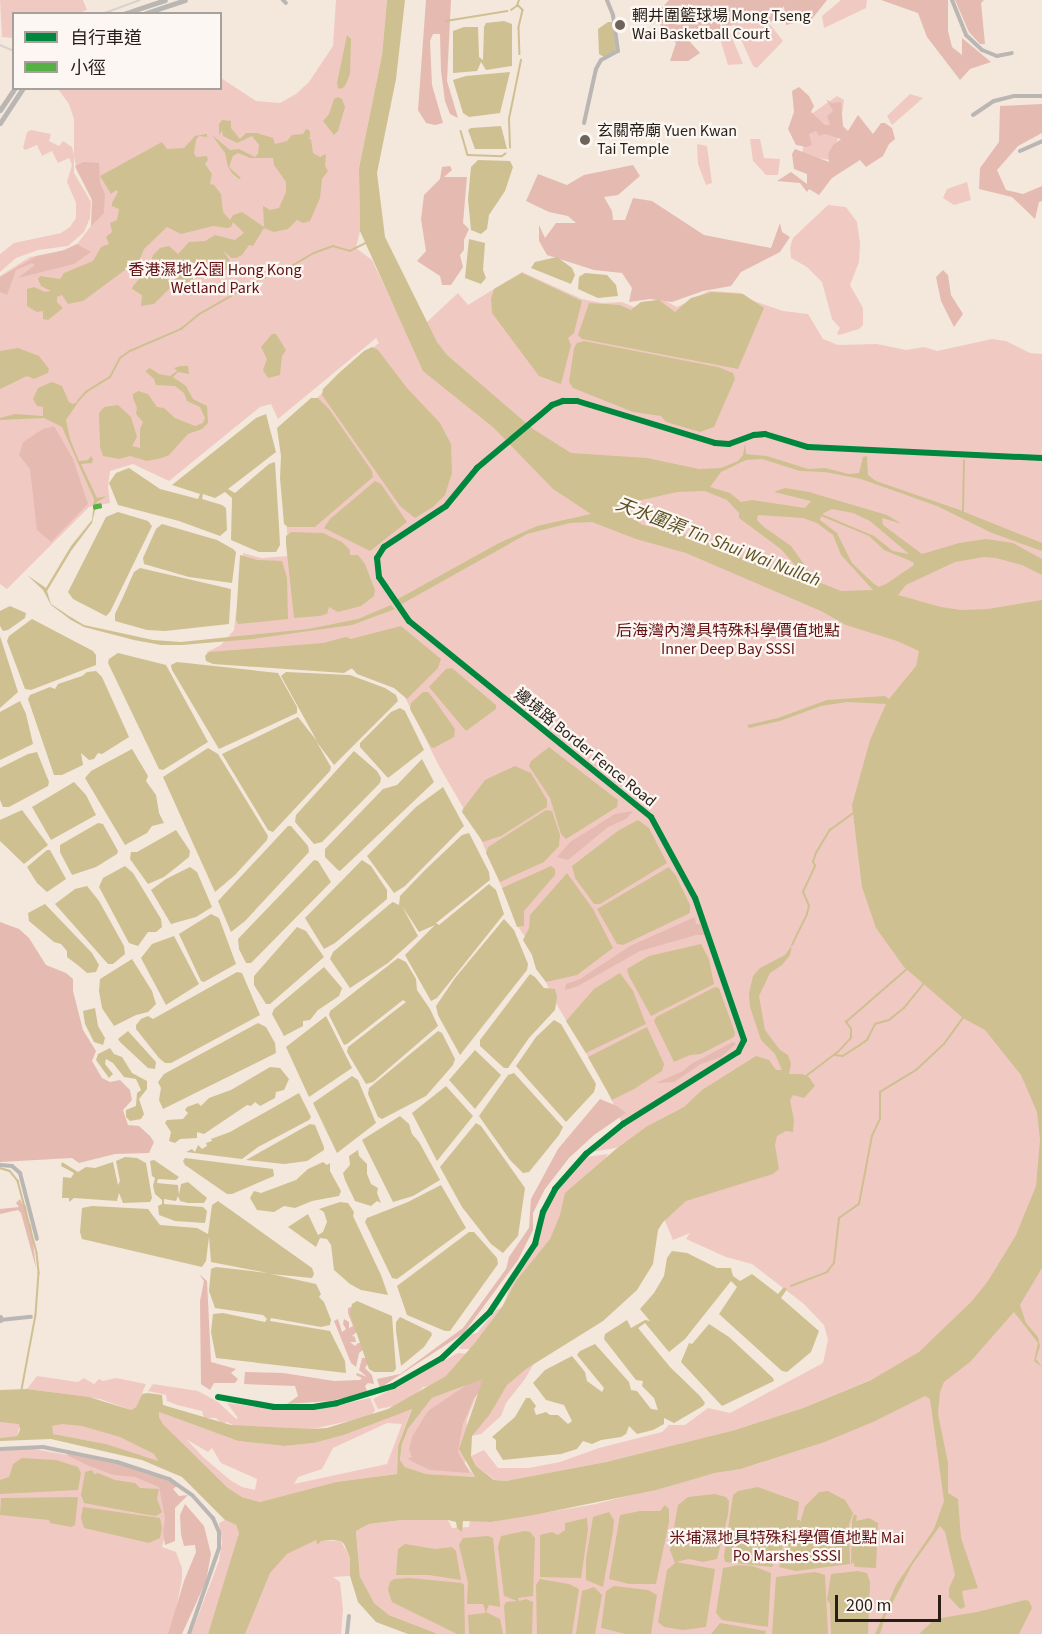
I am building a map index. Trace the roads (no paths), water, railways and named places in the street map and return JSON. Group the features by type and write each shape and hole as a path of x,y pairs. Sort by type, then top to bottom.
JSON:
{"main road":[{"path":"129,12 165,0"},
{"path":"149,12 185,0"},
{"path":"0,110 14,90"},
{"path":"0,123 22,90"}],"street":[{"path":"584,123 596,69 601,60 618,51 613,15 607,0"},
{"path":"952,0 966,35 982,50 997,56 1012,53"},
{"path":"973,115 994,101 1014,96 1042,96"},
{"path":"1020,151 1042,141"},
{"name":"邊境路 Border Fence Road","path":"218,1397 274,1407 313,1407 337,1403 393,1386 442,1358 490,1312 535,1244 543,1212 555,1189 586,1154 623,1124 738,1052 743,1046 743,1033 695,898 651,818 409,621 379,576 377,558 384,547 446,506 472,472 552,405 563,401 581,402 715,443 729,444 754,435 765,434 808,447 1042,458"},
{"path":"0,1165 15,1167 22,1177 37,1239"},
{"path":"0,1319 30,1317"},
{"path":"0,1449 43,1447 84,1454 169,1479 193,1496 213,1518 219,1532 219,1548 189,1634"},
{"path":"347,1634 349,1616"}],"waterway":[{"path":"511,10 517,6 519,0"},
{"path":"518,5 523,10 519,28 520,54"},
{"path":"446,21 507,11"},
{"path":"510,148 509,119 521,60"},
{"path":"461,131 468,155 502,156 505,154"},
{"path":"78,401 86,392 110,377 120,358 130,351 181,329 198,315 259,280 333,246 350,251 366,243"},
{"path":"963,512 964,461"},
{"path":"792,945 807,914 809,906 803,892 815,866 813,862 816,853 830,830 853,813"},
{"path":"806,1076 838,1052 851,1038 851,1029 846,1022 907,969"},
{"path":"835,1055 843,1056 867,1040 875,1024 889,1020 904,1008 924,983"},
{"path":"791,1286 827,1272 834,1263 839,1218 859,1204 872,1136 880,1119 880,1092 916,1070 944,1044 963,1018"},
{"path":"0,1168 10,1171 18,1181 37,1253 39,1273 36,1315 22,1390"}],"tram line":[{"path":"107,12 140,0"},
{"path":"0,45 12,50"}],"place":[{"name":"輞井圍籃球場 Mong Tseng Wai Basketball Court","path":"620,25"},
{"name":"玄關帝廟 Yuen Kwan Tai Temple","path":"585,140"}],"park label":[{"name":"香港濕地公園 Hong Kong Wetland Park","path":"215,279"},
{"name":"后海灣內灣具特殊科學價值地點 Inner Deep Bay SSSI","path":"728,640"},
{"name":"米埔濕地具特殊科學價值地點 Mai Po Marshes SSSI","path":"787,1547"}],"water label":[{"name":"天水圍渠 Tin Shui Wai Nullah","path":"718,543"}]}
